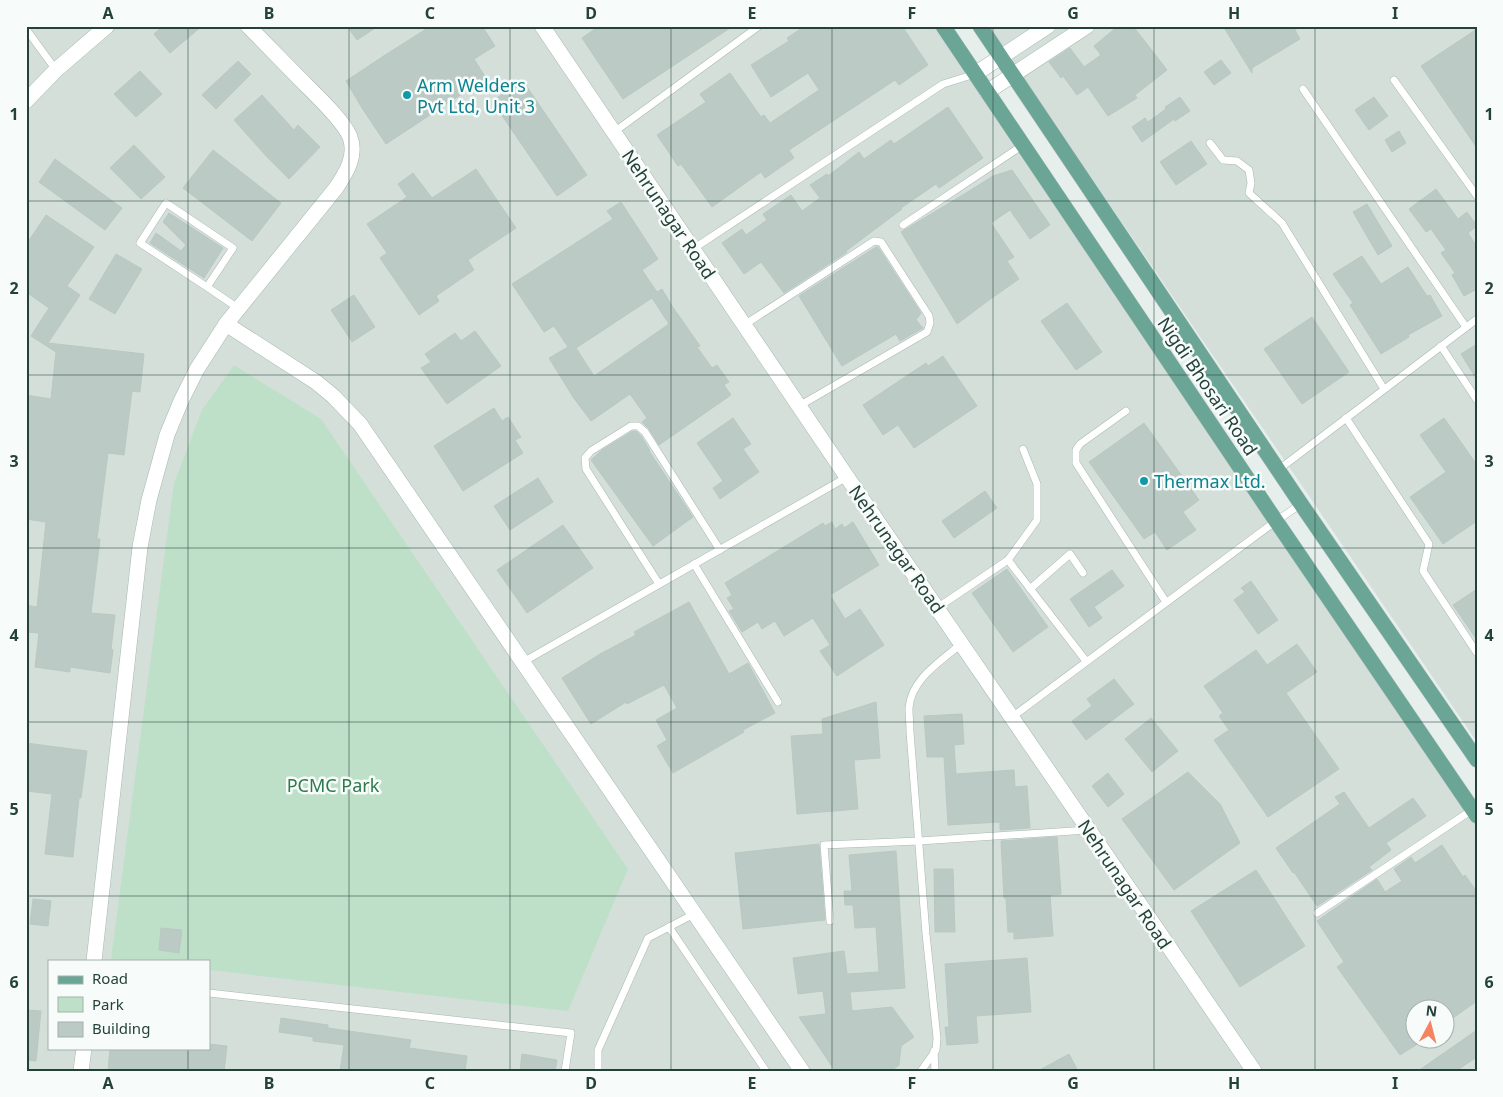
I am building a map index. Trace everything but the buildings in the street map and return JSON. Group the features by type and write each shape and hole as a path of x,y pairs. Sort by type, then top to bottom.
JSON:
{"main road":[{"name":"Nigdi Bhosari Road","path":"943,26 1475,813"},
{"name":"Nigdi Bhosari Road","path":"980,26 1300,504 1477,760"}],"street":[{"path":"26,101 56,70 108,26"},
{"path":"94,960 140,547 149,500 167,435 197,369 226,324 336,188 350,165 352,151 350,138 328,107 248,26"},
{"name":"Nehrunagar Road","path":"542,26 847,477 1254,1071"},
{"path":"975,74 1048,26"},
{"path":"987,92 1087,26"},
{"path":"226,324 316,382 348,410 360,424 802,1071"},
{"path":"81,1071 84,1050"}],"lane":[{"path":"613,132 759,26"},
{"path":"26,29 56,70"},
{"path":"692,249 943,84 975,74"},
{"path":"1394,80 1477,196"},
{"path":"1303,89 1466,327"},
{"path":"1210,143 1223,160 1237,161 1249,170 1251,183 1249,192 1282,223 1384,389"},
{"path":"903,224 1022,144"},
{"path":"207,287 233,248 166,203 140,243 238,308"},
{"path":"744,325 874,241 881,242 929,316 930,323 927,332 799,406"},
{"path":"1277,470 1477,319"},
{"path":"1441,346 1477,400"},
{"path":"1126,411 1080,444 1076,450 1076,463 1166,602"},
{"path":"1346,418 1429,544 1423,571 1477,653"},
{"path":"659,584 586,469 585,458 591,451 631,426 638,426 645,432 720,550"},
{"path":"937,608 1008,560 1037,520 1037,484 1023,449"},
{"path":"522,662 847,477"},
{"path":"1011,717 1300,504"},
{"path":"1030,589 1070,554 1083,573"},
{"path":"1008,560 1086,661"},
{"path":"694,564 778,702"},
{"path":"921,1071 936,1050 936,1027 926,934 909,707 914,688 926,674 961,643"},
{"path":"1317,913 1475,813"},
{"path":"830,921 824,845 1088,830"},
{"path":"598,1071 598,1050 648,938 694,914"},
{"path":"669,927 766,1071"},
{"path":"210,994 571,1033 565,1071"},
{"path":"934,1051 935,1071"}],"shaded area":[{"path":"26,26 938,26 1477,824 1477,1071 26,1071"},
{"path":"989,26 1477,26 1477,742 1093,180"}],"green space":[{"name":"PCMC Park","path":"234,365 321,419 628,869 568,1011 210,970 210,960 111,959 174,483 202,410"}],"place":[{"name":"Arm Welders Pvt Ltd, Unit 3","path":"407,95"},
{"name":"Thermax Ltd.","path":"1144,481"}]}
